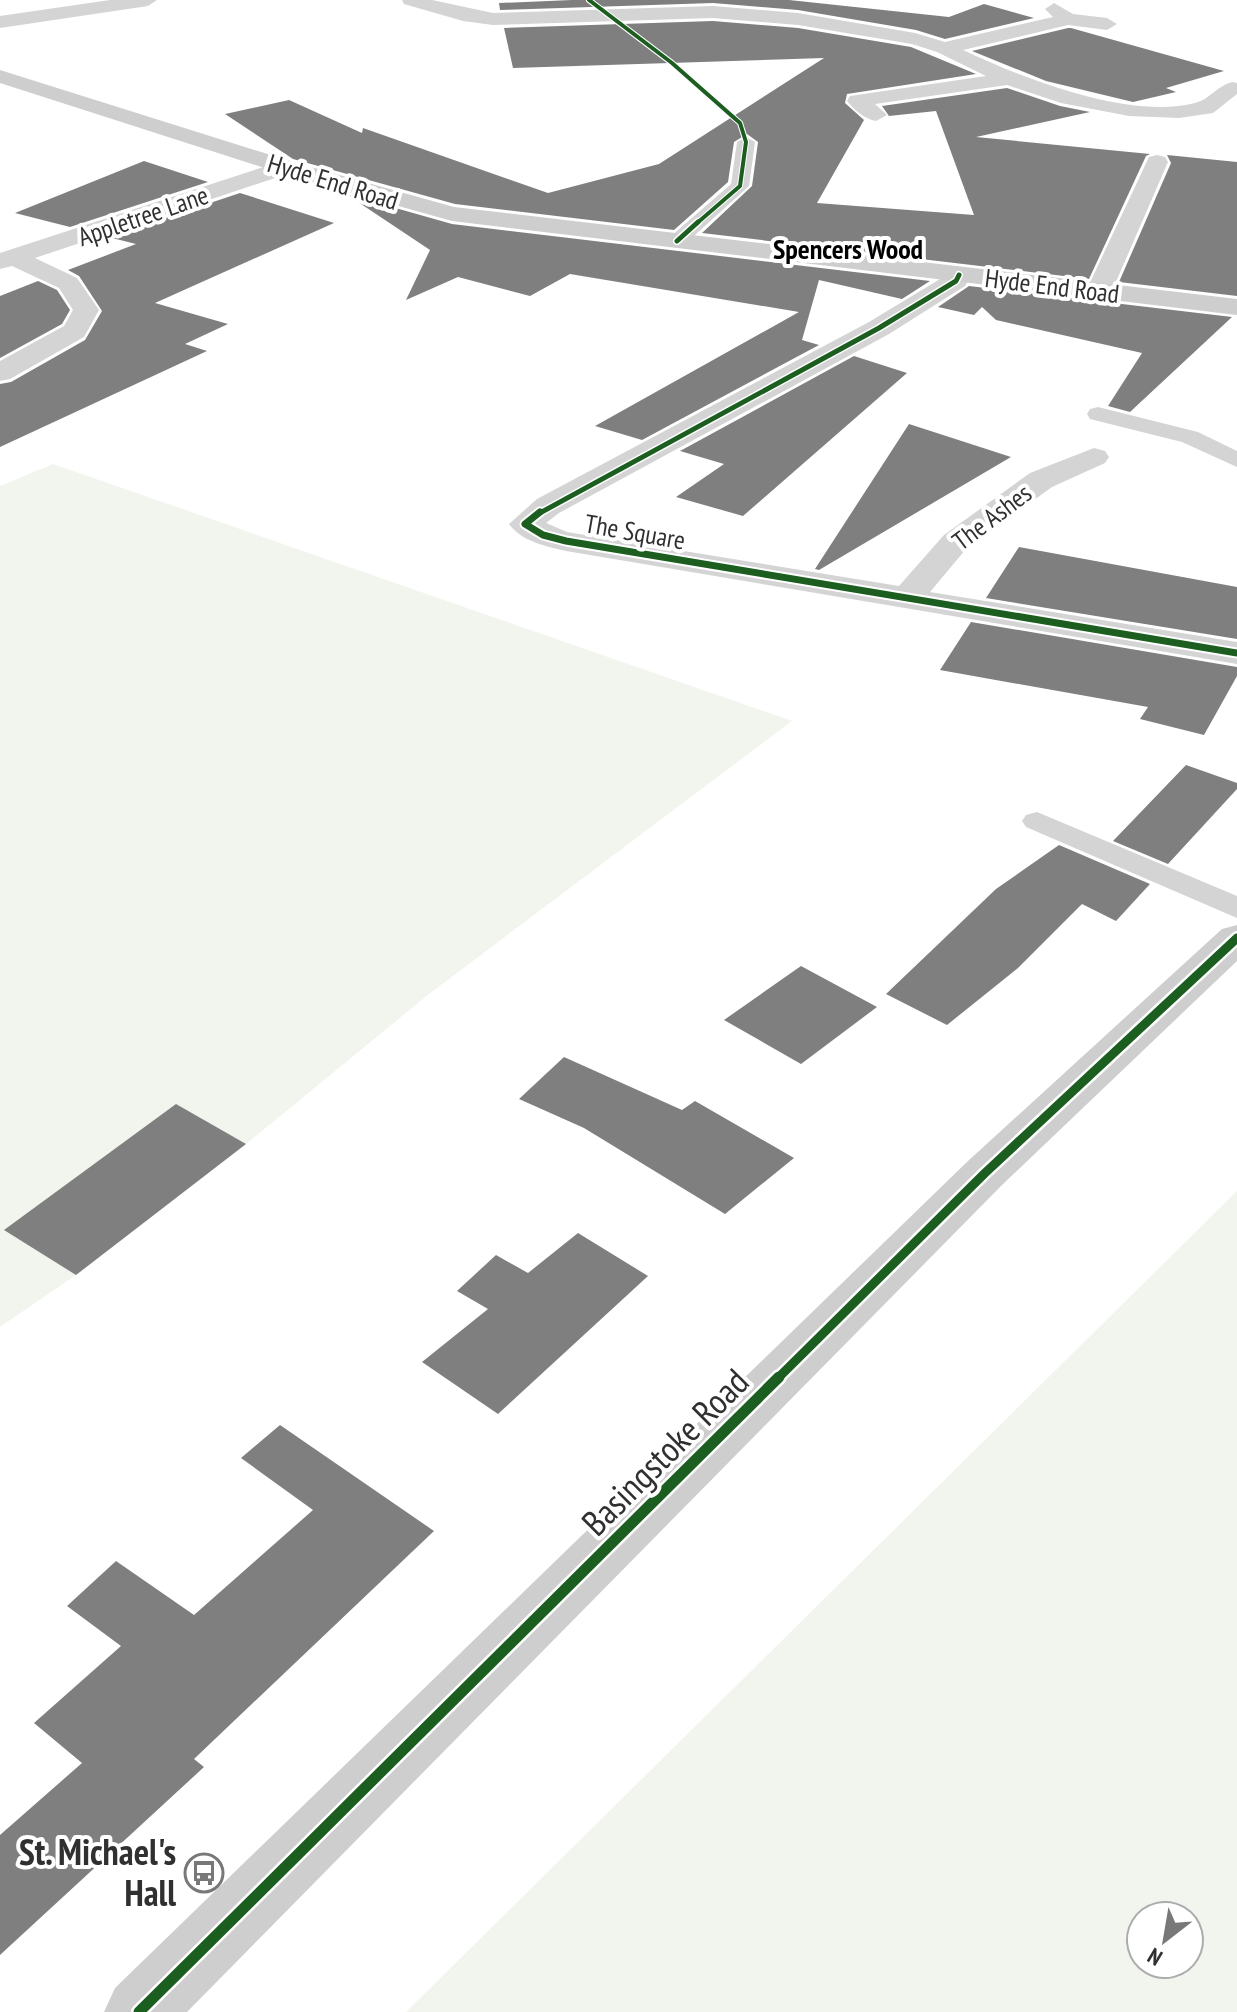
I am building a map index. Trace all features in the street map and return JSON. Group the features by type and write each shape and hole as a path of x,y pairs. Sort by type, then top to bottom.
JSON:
{"main road":[{"name":"Hyde End Road","path":"0,76 285,167 452,214 1237,307"},
{"name":"Basingstoke Road","path":"139,2012 985,1173 1237,938"}],"street":[{"path":"0,22 148,0"},
{"path":"411,0 463,15 544,19 713,12 867,29 944,48 1008,79 1069,98 1129,110 1216,112 1234,85"},
{"path":"798,19 811,1"},
{"path":"944,48 1061,14 1107,24"},
{"path":"544,19 558,35"},
{"path":"819,46 867,29"},
{"path":"876,115 850,100 1008,79"},
{"path":"1099,291 1123,241 1136,201 1157,162"},
{"name":"Appletree Lane","path":"8,260 285,167"},
{"path":"0,373 74,331 86,310 68,283 8,260"},
{"name":"The Square","path":"959,275 956,281 879,328 548,506 525,524 543,535 566,541 1237,653"},
{"name":"The Ashes","path":"907,598 955,542 1041,480 1094,457"}],"lane":[{"path":"677,241 740,186 746,142"},
{"path":"1098,414 1190,437 1237,460"},
{"path":"1037,821 1237,908"}],"shaded area":[{"path":"53,464 792,721 429,994 246,1144 76,1275 0,1327 0,486"},
{"path":"1237,1191 1237,2012 406,2012"}],"building":[{"path":"789,0 949,17 984,4 1034,18 945,39 916,30 798,10 713,3 500,10 499,3"},
{"path":"713,21 798,28 911,47 976,74 847,94 845,103 864,120 817,203 974,215 936,111 889,116 882,106 1007,88 1060,106 1090,112 976,137 1150,154 1146,156 1089,279 702,233 752,186 758,142 747,134 734,142 728,182 674,230 455,204 293,159 225,114 289,100 362,133 363,128 548,193 659,164 824,58 513,68 504,28"},
{"path":"1068,28 1224,71 1166,88 1176,92 1133,102 1046,81 972,51"},
{"path":"1167,155 1237,162 1237,296 1119,282 1171,163"},
{"path":"144,161 208,182 70,227 15,213"},
{"path":"240,193 334,223 155,303 228,324 185,344 207,351 0,447 0,384 11,382 85,340 102,311 79,276 68,270 136,244 108,237"},
{"path":"346,194 452,224 930,281 902,299 819,280 802,340 819,345 642,440 595,426 799,312 570,274 530,296 458,277 406,300 430,250"},
{"path":"38,281 57,290 70,310 62,324 0,358 0,296"},
{"path":"969,286 1232,317 1130,412 1108,406 1142,353 996,320 982,307 974,315 938,307"},
{"path":"854,356 907,373 743,516 676,497 724,464 680,451"},
{"path":"909,424 1011,457 819,570 815,569"},
{"path":"1019,547 1237,587 1237,639 986,598"},
{"path":"971,622 1237,667 1237,676 1204,735 1140,719 1148,707 940,670"},
{"path":"1186,765 1237,783 1237,789 1168,864 1113,841"},
{"path":"1059,845 1150,884 1116,921 1082,904 1018,968 947,1025 886,994 996,889"},
{"path":"801,966 877,1007 801,1064 724,1020"},
{"path":"564,1057 682,1110 695,1101 794,1158 725,1214 584,1128 519,1099"},
{"path":"176,1104 246,1144 76,1275 4,1230"},
{"path":"578,1233 648,1276 498,1414 422,1362 488,1309 457,1291 496,1255 528,1273"},
{"path":"280,1425 434,1531 194,1759 204,1767 0,1955 0,1835 82,1763 34,1723 121,1646 67,1606 116,1561 194,1615 313,1510 241,1458"}],"cycle path":[{"path":"589,0 672,63 740,123 746,142 740,186 677,241"},
{"path":"959,275 956,281 879,328 548,506 525,524 543,535 566,541 1237,653"},
{"path":"139,2012 985,1173 1237,938"}],"place":[{"name":"St. Michael's Hall","path":"204,1873"}],"district":[{"name":"Spencers Wood","path":"848,249"}]}
